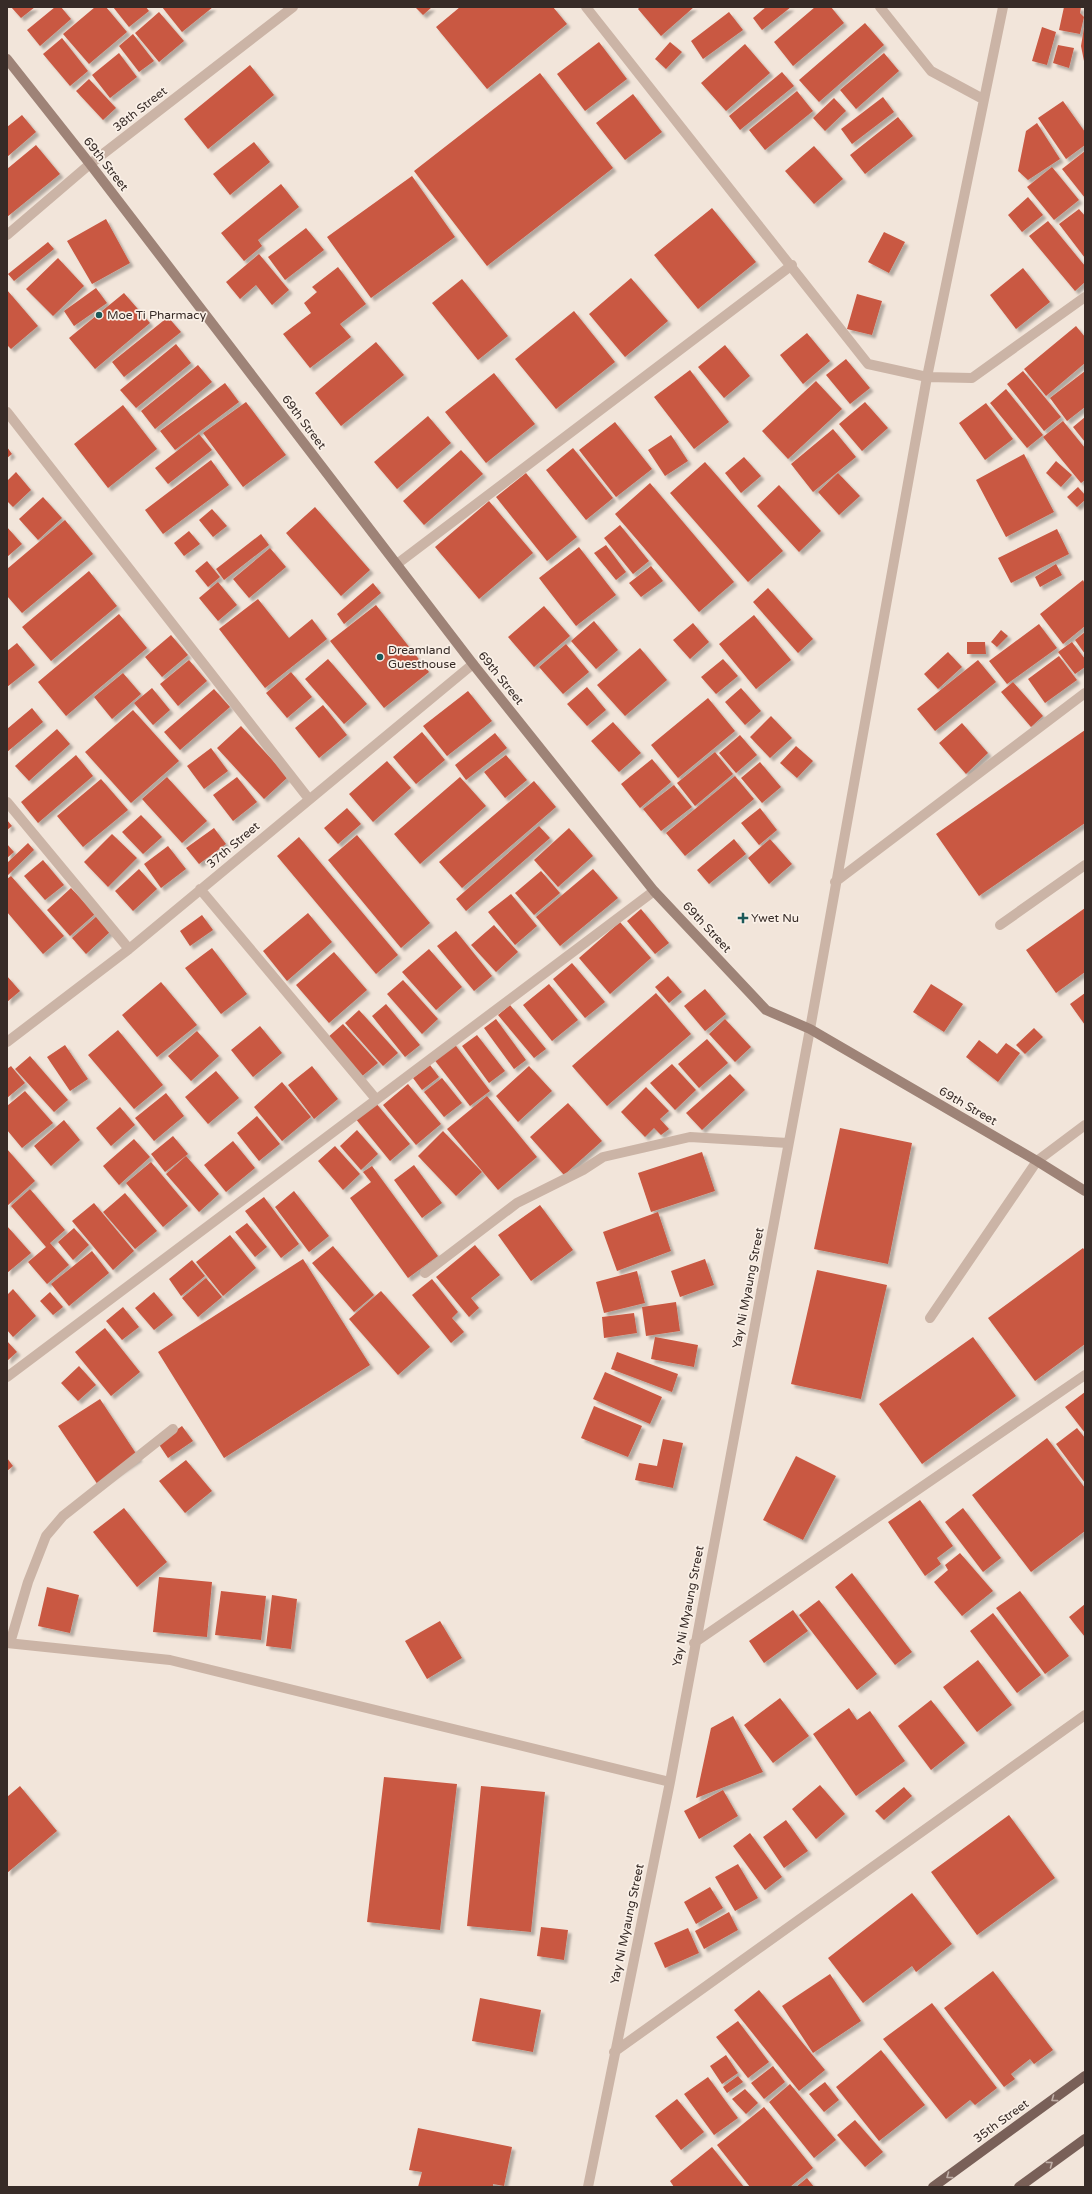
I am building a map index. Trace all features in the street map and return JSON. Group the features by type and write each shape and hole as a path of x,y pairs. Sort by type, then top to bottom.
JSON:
{"main road":[{"name":"69th Street","path":"7,59 90,164 473,664 654,890 766,1010 810,1029 1037,1161 1085,1191"},
{"name":"35th Street","path":"933,2187 1085,2076"},
{"path":"1019,2187 1085,2139"}],"street":[{"name":"38th Street","path":"7,236 90,164 293,7"},
{"path":"586,7 792,265 868,364 927,377 972,378 1085,297"},
{"path":"880,7 931,71 983,99"},
{"name":"Yay Ni Myaung Street","path":"588,2187 614,2052 670,1782 694,1643 810,1029 835,882 927,377 1003,7"},
{"path":"397,564 792,265"},
{"path":"7,412 309,799"},
{"name":"37th Street","path":"7,1042 129,949 473,664"},
{"path":"835,882 1085,693"},
{"path":"7,802 129,949"},
{"path":"1000,925 1085,865"},
{"path":"200,889 376,1099"},
{"path":"7,1377 654,890"},
{"path":"930,1318 1037,1161 1085,1125"},
{"path":"425,1273 517,1203 583,1170 603,1157 690,1137 788,1143"},
{"path":"694,1643 1085,1375"},
{"path":"173,1429 63,1516 46,1536 28,1582 8,1643 170,1660 670,1782"},
{"path":"614,2052 1085,1715"}],"building":[{"path":"11,7 35,7 21,18"},
{"path":"55,7 61,7 71,19 40,46 27,30"},
{"path":"95,7 106,7 127,32 89,64 63,34"},
{"path":"113,7 146,7 149,11 129,27"},
{"path":"162,7 213,7 182,32"},
{"path":"415,7 432,7 423,15"},
{"path":"460,7 553,7 567,24 487,89 436,27"},
{"path":"640,7 694,7 661,36 638,9"},
{"path":"766,7 791,7 762,30 753,18"},
{"path":"815,7 831,7 844,23 793,66 774,42"},
{"path":"1064,7 1081,7 1080,13 1084,17 1080,34 1059,30"},
{"path":"159,12 184,41 159,62 135,33"},
{"path":"729,12 743,30 703,59 691,41"},
{"path":"865,23 884,45 819,102 799,80"},
{"path":"1042,27 1056,32 1047,65 1032,61"},
{"path":"1085,28 1084,61 1081,46"},
{"path":"133,34 154,61 139,72 119,46"},
{"path":"62,38 88,71 70,86 43,54"},
{"path":"599,42 627,79 585,111 557,74"},
{"path":"670,42 682,52 666,69 655,59"},
{"path":"745,44 770,73 726,111 701,83"},
{"path":"1058,45 1074,48 1069,68 1053,63"},
{"path":"119,53 137,77 110,98 92,75"},
{"path":"884,53 899,71 856,109 840,90"},
{"path":"250,65 274,95 208,149 184,119"},
{"path":"782,72 794,86 740,130 729,116"},
{"path":"540,73 613,168 487,266 414,171"},
{"path":"89,79 116,108 103,120 76,91"},
{"path":"797,91 813,111 765,150 749,130"},
{"path":"633,94 662,132 625,160 596,123"},
{"path":"883,97 894,112 852,144 841,129"},
{"path":"834,98 846,111 825,131 813,118"},
{"path":"1063,101 1085,132 1085,145 1066,159 1038,118"},
{"path":"22,115 36,132 7,157 7,127"},
{"path":"898,117 913,136 865,174 850,155"},
{"path":"1037,123 1060,159 1028,180 1018,171 1026,131"},
{"path":"254,142 270,162 230,195 213,174"},
{"path":"36,145 60,174 7,217 7,169"},
{"path":"814,146 843,179 814,204 785,171"},
{"path":"1085,151 1085,198 1062,169"},
{"path":"1052,167 1079,200 1054,220 1027,187"},
{"path":"412,176 455,237 371,298 327,237"},
{"path":"281,184 299,207 258,240 262,246 244,261 221,233"},
{"path":"1028,197 1043,215 1022,232 1008,215"},
{"path":"712,208 756,262 698,309 654,255"},
{"path":"1079,209 1085,216 1085,258 1059,224"},
{"path":"106,219 130,263 92,284 67,241"},
{"path":"1048,221 1085,266 1085,282 1075,291 1029,236"},
{"path":"306,228 324,250 285,280 268,257"},
{"path":"884,232 905,242 889,273 868,262"},
{"path":"48,242 54,249 14,281 8,274"},
{"path":"259,254 289,290 272,305 256,285 240,299 226,282"},
{"path":"58,258 84,286 53,316 26,289"},
{"path":"338,267 366,304 340,324 351,337 310,368 283,334 311,313 304,303 317,292 312,287"},
{"path":"1023,268 1050,302 1016,329 990,295"},
{"path":"631,278 668,321 625,357 589,314"},
{"path":"462,279 508,336 478,360 432,303"},
{"path":"96,288 107,303 74,326 64,311"},
{"path":"7,290 38,326 11,349 7,345"},
{"path":"124,293 150,323 95,369 69,338"},
{"path":"857,294 882,301 872,335 847,329"},
{"path":"574,311 615,362 556,409 515,359"},
{"path":"168,317 181,332 124,377 112,362"},
{"path":"1076,326 1085,337 1085,363 1046,396 1024,369"},
{"path":"807,333 830,361 803,384 780,355"},
{"path":"376,342 404,375 341,426 315,393"},
{"path":"176,344 191,363 136,408 120,390"},
{"path":"725,345 750,376 724,398 698,367"},
{"path":"846,359 870,388 850,404 826,375"},
{"path":"198,365 212,382 155,429 141,411"},
{"path":"690,370 729,422 694,449 654,397"},
{"path":"1023,371 1061,417 1044,431 1007,384"},
{"path":"1085,371 1085,407 1067,421 1050,398"},
{"path":"494,373 535,424 486,463 445,412"},
{"path":"816,381 842,409 788,459 762,431"},
{"path":"225,383 239,402 175,450 160,431"},
{"path":"1006,389 1043,435 1027,448 990,403"},
{"path":"246,402 286,455 243,487 203,433"},
{"path":"865,402 888,428 862,451 839,424"},
{"path":"986,403 1013,439 985,460 959,423"},
{"path":"123,405 157,449 108,488 74,444"},
{"path":"428,416 451,443 397,489 374,462"},
{"path":"1085,417 1085,442 1073,427"},
{"path":"1063,421 1085,448 1085,480 1081,483 1043,437"},
{"path":"615,422 652,469 616,497 579,450"},
{"path":"833,429 856,457 813,492 791,464"},
{"path":"199,434 212,450 168,484 155,468"},
{"path":"671,435 688,461 665,476 648,450"},
{"path":"7,447 12,454 7,458"},
{"path":"573,448 613,498 586,520 546,470"},
{"path":"461,450 483,474 424,525 403,501"},
{"path":"1024,454 1054,512 1006,537 976,480"},
{"path":"744,457 761,476 741,493 725,473"},
{"path":"211,460 229,485 163,534 145,510"},
{"path":"1056,461 1072,475 1061,487 1046,473"},
{"path":"705,462 783,551 748,582 670,493"},
{"path":"16,472 31,490 13,507 7,501 7,481"},
{"path":"526,473 577,537 547,561 496,497"},
{"path":"838,473 860,496 839,515 818,492"},
{"path":"650,483 734,582 699,612 615,514"},
{"path":"779,485 821,531 799,552 757,506"},
{"path":"1078,487 1085,495 1085,500 1077,507 1067,497"},
{"path":"43,497 62,518 38,540 19,519"},
{"path":"489,501 533,553 479,599 435,547"},
{"path":"315,507 370,570 341,596 286,533"},
{"path":"212,509 227,526 213,537 199,520"},
{"path":"65,520 93,554 22,613 7,596 7,569"},
{"path":"620,525 649,561 633,574 604,538"},
{"path":"7,527 22,544 7,557"},
{"path":"1057,529 1069,554 1011,583 998,558"},
{"path":"189,531 200,544 184,556 174,543"},
{"path":"261,534 269,545 224,580 216,569"},
{"path":"606,545 626,572 616,580 594,553"},
{"path":"579,547 616,595 576,626 539,578"},
{"path":"270,548 286,567 249,598 233,579"},
{"path":"207,561 220,577 208,587 195,571"},
{"path":"1056,564 1062,575 1040,587 1035,577"},
{"path":"651,566 663,581 641,597 629,583"},
{"path":"89,571 117,606 51,661 22,627"},
{"path":"1083,580 1085,584 1085,626 1063,644 1040,614"},
{"path":"218,582 237,605 218,621 199,598"},
{"path":"373,583 381,593 344,624 337,614"},
{"path":"768,588 813,639 798,653 753,602"},
{"path":"258,599 289,638 312,619 327,639 265,688 219,629"},
{"name":"Dreamland Guesthouse","path":"376,605 429,672 384,708 330,641"},
{"path":"544,606 570,636 534,667 508,637"},
{"path":"119,614 147,648 66,716 38,682"},
{"path":"754,615 791,660 756,689 719,644"},
{"path":"594,621 618,650 596,669 571,641"},
{"path":"693,623 709,642 690,659 673,640"},
{"path":"1039,624 1057,648 1007,684 989,661"},
{"path":"1001,630 1008,636 997,647 991,642"},
{"path":"1085,632 1085,654 1075,640"},
{"path":"171,635 188,655 162,677 145,657"},
{"path":"967,642 985,642 986,654 967,654"},
{"path":"1072,642 1085,659 1085,667 1075,674 1058,652"},
{"path":"17,643 35,665 7,687 7,651"},
{"path":"566,644 589,672 563,694 539,667"},
{"path":"640,648 667,680 625,716 597,685"},
{"path":"948,652 962,667 938,689 924,674"},
{"path":"1059,656 1077,680 1045,703 1028,679"},
{"path":"328,659 367,704 344,724 305,679"},
{"path":"723,659 738,676 716,694 701,677"},
{"path":"189,660 207,681 178,706 160,684"},
{"path":"978,660 996,682 935,731 917,709"},
{"path":"291,672 312,697 287,718 266,693"},
{"path":"123,673 141,694 112,719 94,697"},
{"path":"1013,682 1043,716 1031,727 1001,692"},
{"path":"587,687 606,710 587,726 567,704"},
{"path":"152,688 170,710 153,725 134,703"},
{"path":"741,688 761,711 745,725 725,702"},
{"path":"214,689 230,707 180,750 164,732"},
{"path":"468,691 492,721 447,756 423,726"},
{"path":"708,698 735,731 678,778 651,745"},
{"path":"323,705 347,735 319,758 295,728"},
{"path":"32,708 43,722 7,752 7,729"},
{"path":"133,710 179,761 131,803 85,752"},
{"path":"771,716 792,738 770,758 750,737"},
{"path":"613,722 641,753 619,772 591,741"},
{"path":"962,723 988,753 966,774 939,743"},
{"path":"241,726 288,777 264,799 217,748"},
{"path":"57,729 70,744 29,781 15,766"},
{"path":"1085,730 1085,823 979,896 936,834"},
{"path":"422,732 445,760 416,784 393,757"},
{"path":"495,733 507,748 466,780 455,765"},
{"path":"740,735 757,755 736,773 719,753"},
{"path":"796,746 813,761 797,778 780,763"},
{"path":"211,748 228,771 204,789 187,766"},
{"path":"715,752 733,774 695,806 677,783"},
{"path":"76,755 93,776 38,823 21,802"},
{"path":"506,755 527,780 505,798 484,772"},
{"path":"652,759 671,782 640,808 621,784"},
{"path":"387,761 411,788 373,822 349,794"},
{"path":"760,762 781,787 762,803 741,778"},
{"path":"735,776 754,799 685,856 666,833"},
{"path":"167,777 207,821 182,843 142,799"},
{"path":"237,777 257,802 233,821 213,795"},
{"path":"460,777 486,806 420,864 394,834"},
{"path":"101,779 128,810 83,847 57,816"},
{"path":"534,781 556,807 462,888 439,862"},
{"path":"674,785 692,807 661,831 643,809"},
{"path":"347,808 361,824 338,844 324,828"},
{"path":"760,808 777,830 759,845 741,823"},
{"path":"141,815 162,837 143,854 122,832"},
{"path":"7,820 12,826 7,830"},
{"path":"539,826 550,838 466,911 456,899"},
{"path":"214,828 226,844 199,864 186,848"},
{"path":"569,828 593,856 558,887 534,860"},
{"path":"112,834 137,858 108,887 84,862"},
{"path":"357,835 430,923 401,948 328,860"},
{"path":"299,837 398,955 376,974 277,856"},
{"path":"734,839 746,854 709,884 697,870"},
{"path":"770,839 792,864 769,884 748,858"},
{"path":"28,843 34,850 7,876 7,863"},
{"path":"7,844 14,852 7,858"},
{"path":"168,846 186,869 161,888 144,864"},
{"path":"43,860 64,885 45,900 24,876"},
{"path":"139,869 157,889 133,911 115,891"},
{"path":"593,869 618,898 560,946 536,917"},
{"path":"541,871 560,893 534,915 515,893"},
{"path":"11,876 64,936 43,954 7,912 7,879"},
{"path":"71,888 95,914 70,936 47,910"},
{"path":"511,894 537,926 515,945 488,912"},
{"path":"1085,908 1085,972 1056,993 1026,950"},
{"path":"641,909 669,943 655,954 627,921"},
{"path":"308,913 332,942 287,981 263,951"},
{"path":"202,915 213,930 190,946 180,931"},
{"path":"97,916 111,931 86,954 72,938"},
{"path":"620,922 651,958 610,994 579,958"},
{"path":"494,925 518,952 496,972 471,945"},
{"path":"456,931 492,976 474,991 437,946"},
{"path":"212,948 247,994 221,1014 185,968"},
{"path":"429,949 462,987 436,1010 402,972"},
{"path":"334,952 367,990 329,1023 296,985"},
{"path":"572,963 605,1002 585,1018 553,979"},
{"path":"7,976 20,991 7,1002"},
{"path":"668,976 682,992 669,1003 655,987"},
{"path":"403,980 438,1019 422,1034 387,994"},
{"path":"161,982 197,1025 157,1057 122,1015"},
{"path":"549,984 578,1020 552,1041 523,1005"},
{"path":"931,984 963,1004 944,1032 913,1012"},
{"path":"705,989 726,1014 705,1031 684,1006"},
{"path":"656,993 691,1034 607,1106 572,1066"},
{"path":"1085,993 1085,1025 1070,1004"},
{"path":"386,1004 420,1045 405,1057 372,1016"},
{"path":"510,1005 546,1049 534,1058 498,1015"},
{"path":"359,1010 398,1053 383,1066 345,1023"},
{"path":"496,1019 526,1060 514,1069 484,1028"},
{"path":"725,1019 751,1047 735,1062 709,1034"},
{"path":"343,1024 378,1063 361,1077 327,1038"},
{"path":"260,1026 282,1053 253,1077 231,1050"},
{"path":"1034,1028 1043,1037 1025,1054 1016,1045"},
{"path":"118,1030 163,1085 134,1109 88,1055"},
{"path":"197,1031 219,1056 191,1081 168,1056"},
{"path":"477,1035 505,1071 489,1083 462,1046"},
{"path":"707,1039 728,1063 699,1088 678,1064"},
{"path":"979,1040 997,1054 1006,1043 1020,1053 998,1082 966,1057"},
{"path":"453,1042 490,1091 470,1106 433,1058"},
{"path":"65,1045 88,1079 70,1091 47,1057"},
{"path":"30,1056 68,1100 54,1112 15,1069"},
{"path":"672,1064 696,1090 675,1110 650,1083"},
{"path":"430,1065 439,1077 422,1090 413,1078"},
{"path":"11,1066 25,1083 7,1098 7,1069"},
{"path":"312,1066 338,1099 314,1119 288,1085"},
{"path":"529,1066 552,1091 518,1122 496,1096"},
{"path":"216,1071 239,1098 208,1124 185,1097"},
{"path":"730,1074 745,1090 702,1130 686,1113"},
{"path":"442,1078 462,1103 444,1117 424,1092"},
{"path":"282,1082 311,1117 282,1141 254,1107"},
{"path":"408,1084 441,1124 416,1145 383,1105"},
{"path":"646,1087 669,1111 660,1119 669,1129 661,1135 654,1128 645,1137 621,1112"},
{"path":"25,1091 53,1123 22,1148 7,1130 7,1106"},
{"path":"166,1093 184,1116 154,1141 135,1118"},
{"path":"487,1096 537,1157 498,1190 447,1129"},
{"path":"375,1102 410,1144 390,1161 355,1118"},
{"path":"568,1103 602,1141 564,1175 530,1137"},
{"path":"120,1107 135,1125 111,1146 96,1128"},
{"path":"257,1116 280,1144 259,1161 237,1133"},
{"path":"64,1120 80,1140 51,1166 34,1146"},
{"path":"840,1128 912,1143 888,1264 814,1249"},
{"path":"357,1130 378,1154 361,1170 340,1146"},
{"path":"443,1131 482,1172 456,1196 418,1156"},
{"path":"173,1136 188,1154 165,1172 151,1154"},
{"path":"134,1139 150,1157 119,1185 103,1166"},
{"path":"233,1141 255,1168 226,1192 204,1165"},
{"path":"335,1146 360,1174 343,1190 318,1161"},
{"path":"7,1149 35,1181 7,1206"},
{"path":"702,1152 715,1191 651,1212 638,1173"},
{"path":"186,1156 219,1194 199,1212 166,1174"},
{"path":"151,1162 188,1206 163,1227 126,1183"},
{"path":"414,1165 442,1203 422,1218 394,1180"},
{"path":"372,1166 438,1256 408,1278 350,1198 371,1182 363,1172"},
{"path":"30,1189 65,1230 50,1243 69,1265 47,1284 28,1262 46,1247 11,1206"},
{"path":"294,1191 329,1236 309,1252 275,1207"},
{"path":"125,1193 157,1231 135,1249 103,1212"},
{"path":"264,1197 299,1244 281,1258 245,1211"},
{"path":"94,1203 134,1251 113,1270 72,1221"},
{"path":"540,1205 573,1250 531,1281 498,1235"},
{"path":"658,1212 671,1251 617,1271 603,1232"},
{"path":"247,1223 267,1247 255,1257 235,1232"},
{"path":"7,1226 31,1253 7,1273"},
{"path":"74,1228 89,1245 73,1260 58,1242"},
{"path":"230,1235 256,1268 223,1296 196,1262"},
{"path":"475,1245 500,1275 471,1298 479,1308 469,1317 436,1277"},
{"path":"333,1246 374,1295 354,1312 312,1263"},
{"path":"1083,1248 1085,1251 1085,1344 1035,1381 988,1318"},
{"path":"92,1251 109,1273 69,1306 51,1284"},
{"path":"303,1259 370,1365 224,1458 158,1352"},
{"path":"705,1259 714,1285 680,1297 671,1271"},
{"path":"192,1260 205,1276 181,1296 169,1279"},
{"path":"817,1270 887,1285 861,1399 791,1384"},
{"path":"637,1271 645,1303 604,1313 596,1282"},
{"path":"206,1278 222,1297 198,1317 182,1298"},
{"path":"432,1279 458,1312 452,1318 464,1332 451,1343 412,1295"},
{"path":"13,1289 36,1316 13,1337 7,1330 7,1295"},
{"path":"381,1291 430,1347 398,1375 349,1319"},
{"path":"50,1292 63,1307 53,1315 40,1301"},
{"path":"154,1292 173,1315 154,1330 135,1308"},
{"path":"676,1302 680,1331 646,1336 642,1307"},
{"path":"123,1307 139,1327 122,1340 106,1321"},
{"path":"634,1313 637,1333 604,1338 602,1317"},
{"path":"105,1328 140,1372 111,1396 75,1352"},
{"path":"655,1337 698,1345 694,1367 651,1359"},
{"path":"973,1337 1016,1396 922,1464 879,1404"},
{"path":"7,1341 17,1352 7,1361"},
{"path":"617,1352 678,1374 672,1392 611,1369"},
{"path":"79,1366 96,1385 78,1401 61,1383"},
{"path":"605,1372 662,1397 650,1424 593,1399"},
{"path":"1085,1392 1085,1433 1065,1407"},
{"path":"100,1399 139,1458 98,1485 58,1426"},
{"path":"594,1406 642,1426 628,1457 581,1438"},
{"path":"182,1426 193,1441 168,1458 158,1443"},
{"path":"1077,1428 1085,1438 1085,1483 1056,1444"},
{"path":"1047,1438 1085,1488 1085,1531 1031,1572 972,1495"},
{"path":"663,1439 683,1443 673,1488 635,1480 639,1463 657,1466"},
{"path":"796,1456 836,1476 803,1540 763,1520"},
{"path":"7,1458 13,1466 7,1471"},
{"path":"186,1460 212,1491 185,1513 159,1481"},
{"path":"920,1500 953,1546 937,1558 941,1564 925,1576 888,1522"},
{"path":"124,1508 167,1562 137,1587 93,1532"},
{"path":"963,1508 1001,1558 983,1572 945,1522"},
{"path":"960,1553 993,1591 962,1616 934,1582 948,1570 945,1565"},
{"path":"852,1573 912,1652 895,1665 835,1587"},
{"path":"159,1577 212,1582 207,1637 153,1632"},
{"path":"47,1587 79,1595 70,1633 38,1626"},
{"path":"221,1591 266,1596 261,1640 215,1635"},
{"path":"1020,1591 1069,1656 1045,1674 996,1608"},
{"path":"272,1595 297,1599 291,1649 266,1646"},
{"path":"819,1600 877,1674 857,1690 799,1615"},
{"path":"1085,1604 1085,1637 1069,1617"},
{"path":"793,1610 808,1631 764,1663 749,1641"},
{"path":"993,1613 1041,1675 1017,1693 970,1631"},
{"path":"440,1621 462,1658 427,1679 405,1641"},
{"path":"978,1660 1012,1705 977,1732 943,1687"},
{"path":"780,1698 809,1736 773,1763 744,1725"},
{"path":"931,1700 965,1743 931,1770 898,1726"},
{"path":"849,1708 857,1720 870,1711 905,1761 856,1796 813,1734"},
{"path":"733,1716 763,1772 696,1798 711,1728"},
{"path":"384,1777 457,1784 440,1930 367,1922"},
{"path":"820,1785 845,1814 816,1839 792,1809"},
{"path":"20,1786 57,1831 7,1873 7,1797"},
{"path":"481,1786 545,1792 531,1932 467,1926"},
{"path":"904,1787 912,1796 884,1820 875,1811"},
{"path":"723,1790 738,1816 699,1839 684,1811"},
{"path":"1009,1815 1055,1878 977,1935 931,1872"},
{"path":"786,1820 808,1851 784,1868 763,1837"},
{"path":"750,1833 782,1877 765,1890 733,1846"},
{"path":"738,1864 758,1898 735,1911 715,1877"},
{"path":"710,1887 723,1908 696,1924 684,1902"},
{"path":"912,1893 952,1944 916,1972 912,1966 863,2003 828,1958"},
{"path":"729,1912 738,1930 704,1949 695,1931"},
{"path":"541,1927 568,1930 564,1960 537,1956"},
{"path":"688,1928 699,1953 665,1968 654,1943"},
{"path":"993,1971 1053,2050 1034,2064 1030,2059 1011,2074 1015,2079 1004,2087 944,2008"},
{"path":"830,1974 861,2021 813,2053 782,2006"},
{"path":"759,1990 825,2070 799,2091 734,2010"},
{"path":"480,1998 541,2010 533,2052 472,2041"},
{"path":"932,2003 997,2088 975,2105 970,2100 946,2119 883,2039"},
{"path":"738,2021 769,2062 748,2078 716,2037"},
{"path":"881,2050 925,2105 879,2141 836,2087"},
{"path":"726,2055 738,2073 722,2084 710,2066"},
{"path":"773,2066 785,2082 764,2099 751,2083"},
{"path":"738,2076 743,2082 727,2093 723,2087"},
{"path":"708,2077 738,2118 714,2135 684,2094"},
{"path":"825,2082 839,2100 824,2112 809,2094"},
{"path":"790,2084 836,2140 814,2158 769,2102"},
{"path":"745,2089 758,2103 746,2114 732,2099"},
{"path":"677,2099 704,2132 681,2150 655,2116"},
{"path":"764,2107 813,2168 790,2187 750,2187 717,2145"},
{"path":"855,2120 883,2152 865,2167 837,2135"},
{"path":"418,2128 512,2147 504,2186 493,2184 493,2187 418,2187 422,2172 409,2170"},
{"path":"712,2147 744,2187 674,2187 670,2181"},
{"path":"807,2178 814,2187 796,2187"}],"place":[{"name":"Moe Ti Pharmacy","path":"99,315"},
{"name":"Dreamland Guesthouse","path":"380,657"},
{"name":"Ywet Nu","path":"743,918"}]}
